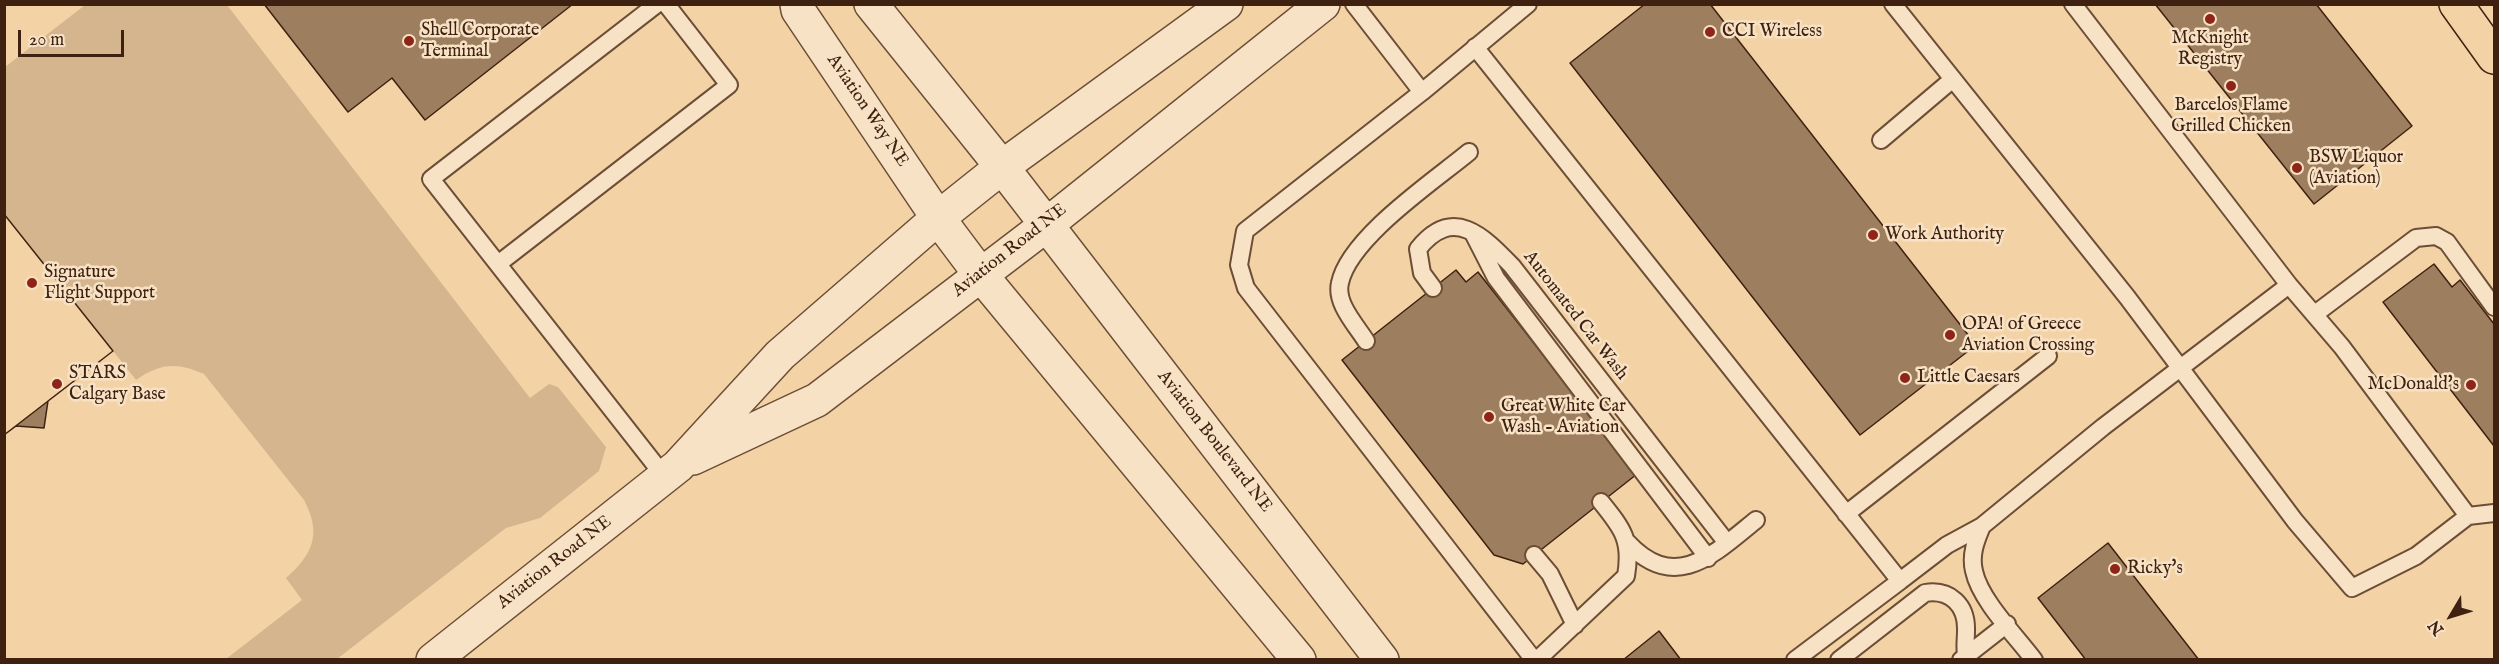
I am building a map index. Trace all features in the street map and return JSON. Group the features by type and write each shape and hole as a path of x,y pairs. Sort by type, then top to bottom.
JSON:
{"main road":[{"path":"2456,4 2494,57"}],"street":[{"name":"Aviation Way NE","path":"797,4 938,218 981,274"},
{"path":"871,4 1002,167"},
{"name":"Aviation Road NE","path":"433,660 671,471 780,355 938,218 1002,167 1226,4"},
{"name":"Aviation Road NE","path":"671,471 817,400 1045,226 1323,4"},
{"name":"Aviation Boulevard NE","path":"1002,167 1045,226 1382,660"},
{"path":"981,274 1299,660"}],"lane":[{"path":"657,4 431,179 498,264 671,471"},
{"path":"498,264 729,85 666,4"},
{"path":"1354,4 1422,92"},
{"path":"1528,4 1422,92 1245,231 1239,265 1246,288 1535,660 1626,576 1629,556 1627,542 1620,525 1601,502"},
{"path":"1893,4 2120,288 2295,521 2352,588 2416,556 2468,516 2494,513"},
{"path":"2073,4 2289,285 2315,314 2400,422 2468,516"},
{"path":"1475,47 1900,581"},
{"path":"1881,140 1953,80"},
{"path":"1366,341 1343,306 1339,284 1353,256 1367,237 1387,219 1469,152"},
{"name":"Automated Car Wash","path":"1433,288 1422,273 1418,249 1428,236 1444,228 1464,227 1489,242 1512,266 1727,543"},
{"path":"1473,232 1496,278 1708,558"},
{"path":"2315,314 2416,238 2436,236 2447,242 2494,307"},
{"path":"1795,660 1947,545 1982,526 2180,367 2289,285"},
{"path":"1846,514 2048,356"},
{"path":"1627,542 1648,561 1670,567 1684,567 1708,558 1756,520"},
{"path":"1982,526 1974,544 1974,571 1986,597 2034,660"},
{"path":"1534,555 1550,574 1575,624"},
{"path":"1839,660 1925,592 1938,591 1951,595 1964,614 1966,629 1964,658"},
{"path":"1964,614 1986,597"},
{"path":"1964,658 2007,624"}],"shaded area":[{"path":"85,5 227,5 530,398 549,384 558,387 606,447 599,471 540,518 506,528 337,659 226,659 302,600 286,578 303,560 312,543 313,523 310,512 304,500 204,374 185,367 169,366 153,370 136,380 5,214 5,67"}],"building":[{"name":"Shell Corporate Terminal","path":"264,4 573,4 425,120 392,78 348,112"},
{"path":"1645,4 1710,4 1976,345 1860,435 1570,63"},
{"path":"2155,4 2316,4 2412,126 2314,204"},
{"name":"Signature Flight Support","path":"4,214 113,351 48,401 44,428 16,426 4,435"},
{"name":"Signature Flight Support","path":"4,214 113,351 4,435"},
{"name":"McDonald's","path":"2434,264 2452,287 2460,280 2494,324 2494,446 2383,302"},
{"name":"Great White Car Wash - Aviation","path":"1456,270 1466,282 1478,272 1637,474 1523,564 1494,555 1342,360"},
{"path":"2108,543 2199,660 2086,660 2038,598"},
{"path":"1659,631 1681,660 1623,660"}],"place":[{"name":"McKnight Registry","path":"2210,19"},
{"name":"CCI Wireless","path":"1710,32"},
{"name":"Shell Corporate Terminal","path":"409,41"},
{"name":"Barcelos Flame Grilled Chicken","path":"2231,86"},
{"name":"BSW Liquor (Aviation)","path":"2297,168"},
{"name":"Work Authority","path":"1873,235"},
{"name":"Signature Flight Support","path":"32,283"},
{"name":"OPA! of Greece Aviation Crossing","path":"1950,335"},
{"name":"Little Caesars","path":"1905,378"},
{"name":"STARS Calgary Base","path":"57,384"},
{"name":"McDonald's","path":"2471,385"},
{"name":"Great White Car Wash - Aviation","path":"1489,417"},
{"name":"Ricky's","path":"2115,569"}]}
